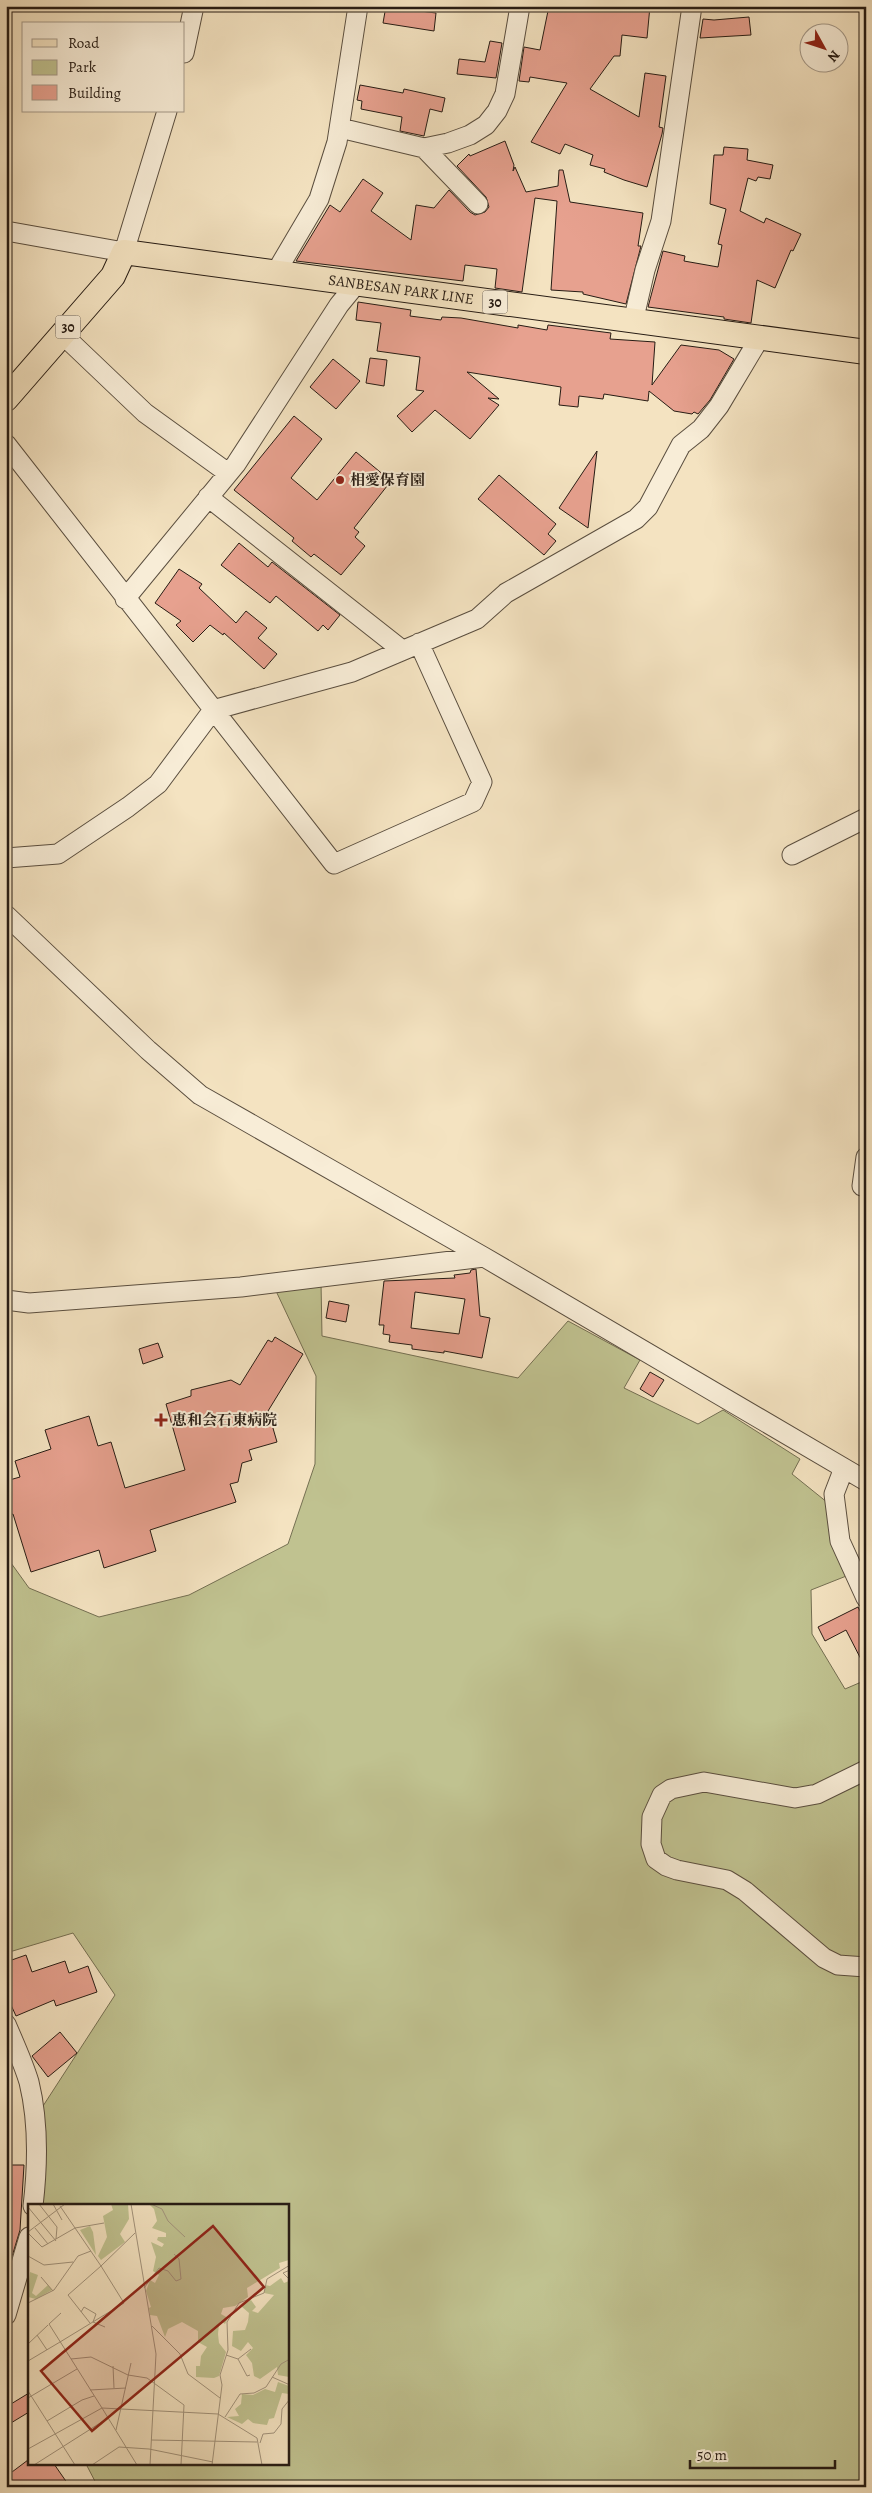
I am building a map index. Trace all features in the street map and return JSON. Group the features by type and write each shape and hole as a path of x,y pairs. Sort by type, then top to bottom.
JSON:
{"main road":[{"name":"SANBESAN PARK LINE","path":"124,252 866,352"},
{"name":"30","path":"6,399 113,276 124,252"}],"street":[{"path":"185,48 194,6"},
{"path":"276,272 319,199 338,142 358,6"},
{"path":"340,128 424,148 448,143 470,135 486,125 497,110 505,94 520,6"},
{"path":"633,322 645,270 660,221 692,6"},
{"path":"6,231 124,252 167,112"},
{"path":"424,148 478,204"},
{"path":"125,599 228,473 339,304 357,283"},
{"path":"62,334 145,413 228,473"},
{"path":"6,858 58,854 128,807 158,784 212,710 352,672 477,619 506,593 636,519 648,507 681,445 701,429 719,406 759,339"},
{"path":"6,444 125,599 334,864 473,802 482,782 419,643"},
{"path":"208,496 402,650"},
{"path":"792,855 866,818"},
{"path":"6,915 148,1050 200,1095 484,1257 866,1481"},
{"path":"866,1157 862,1186 866,1187"},
{"path":"6,1300 29,1303 241,1287 484,1257"},
{"path":"844,1468 834,1494 840,1541 866,1598"},
{"path":"866,1770 817,1794 795,1798 704,1782 671,1789 662,1795 652,1816 651,1844 656,1859 666,1866 727,1880 745,1891 824,1958 838,1965 866,1967"},
{"path":"6,2024 28,2081 36,2120 38,2164 33,2204"},
{"path":"6,2315 28,2240"}],"green space":[{"path":"321,1282 322,1336 518,1378 568,1321 640,1360 624,1388 698,1424 723,1410 800,1459 792,1474 833,1507 864,1569 811,1590 812,1634 845,1689 866,1680 866,2487 98,2487 87,2466 289,2466 289,2204 39,2204 46,2154 43,2106 115,1995 73,1933 6,1953 6,1883 11,1881 6,1861 6,1556 29,1588 99,1617 189,1595 288,1544 315,1464 316,1376 276,1291"}],"building":[{"path":"386,6 405,6 404,9 436,13 434,31 383,23"},
{"path":"549,6 650,6 647,38 622,35 620,56 614,56 590,89 639,117 645,73 666,76 659,127 663,128 662,134 647,187 624,180 604,172 605,169 590,165 593,155 565,144 560,154 531,142 567,83 530,77 529,82 519,81 524,47 540,50"},
{"path":"749,17 751,35 700,38 703,19"},
{"path":"490,41 502,43 496,78 457,74 459,59 485,62"},
{"path":"360,85 403,93 404,89 445,98 442,112 430,109 424,136 400,131 402,117 361,109 362,101 357,100"},
{"path":"505,141 514,165 513,171 515,167 526,192 558,186 559,170 563,170 570,202 643,213 638,246 641,246 626,304 583,294 583,292 551,290 557,201 535,198 522,292 495,288 497,269 465,265 463,281 296,261 330,205 340,212 363,179 383,193 371,211 411,240 416,205 434,208 449,190 470,212 475,215 485,212 489,207 486,197 457,166 469,154 470,156"},
{"path":"724,147 748,149 747,160 773,165 770,179 758,177 756,181 748,178 740,211 764,223 766,218 801,234 793,251 791,250 775,288 757,280 751,323 724,319 724,317 648,307 663,251 685,256 684,261 718,267 722,245 718,244 726,209 710,204 714,155 723,155"},
{"path":"358,302 411,310 410,316 441,320 442,317 461,318 518,328 518,325 547,330 548,325 611,333 610,339 655,342 652,385 681,345 719,350 734,359 710,400 698,414 674,411 649,391 648,401 604,394 603,399 579,396 578,407 559,405 561,387 467,372 499,399 488,398 499,405 470,439 435,410 412,432 397,416 424,391 416,390 420,357 377,351 381,323 356,320"},
{"path":"370,358 387,360 384,386 366,383"},
{"path":"333,359 360,381 336,409 310,387"},
{"path":"294,416 322,439 291,478 317,500 356,452 391,481 354,528 359,532 355,537 365,546 341,575 314,554 311,557 292,541 294,538 234,490"},
{"path":"597,451 588,528 559,508"},
{"path":"499,475 556,524 548,534 556,541 544,555 478,499"},
{"path":"239,543 268,567 272,562 340,615 328,630 323,625 318,631 276,596 270,603 221,565"},
{"path":"179,569 202,584 199,588 236,623 246,611 267,628 258,638 277,654 264,669 224,633 223,635 210,625 193,642 176,625 181,621 155,603"},
{"path":"476,1269 480,1316 490,1318 482,1358 444,1351 444,1353 412,1349 412,1345 389,1342 390,1335 383,1334 384,1325 379,1325 384,1281 455,1278 454,1275 470,1273 471,1270","holes":["415,1292 465,1299 459,1334 411,1328"]},
{"path":"329,1301 349,1305 346,1322 326,1318"},
{"path":"275,1337 303,1354 268,1411 277,1442 249,1450 252,1460 242,1463 238,1482 230,1484 236,1502 150,1530 156,1551 104,1568 99,1550 31,1572 13,1514 6,1516 6,1481 20,1477 15,1461 51,1449 45,1430 89,1416 98,1446 111,1442 125,1488 185,1470 166,1404 191,1396 191,1390 231,1380 240,1385 268,1340 272,1342"},
{"path":"158,1343 163,1357 143,1364 139,1349"},
{"path":"650,1372 664,1380 653,1397 640,1389"},
{"path":"858,1607 866,1622 866,1669 846,1630 825,1641 818,1627"},
{"path":"26,1955 32,1972 65,1961 69,1973 88,1966 97,1992 56,2006 54,2000 16,2016 6,1994 6,1962"},
{"path":"60,2032 77,2053 48,2077 32,2056"},
{"path":"6,2165 24,2165 20,2230 10,2263 6,2262"},
{"path":"28,2394 28,2413 6,2426 6,2407"},
{"path":"28,2460 28,2466 55,2466 70,2487 16,2487 8,2475"}],"place":[{"name":"相愛保育園","path":"340,480"},
{"name":"恵和会石東病院","path":"161,1420"}]}
